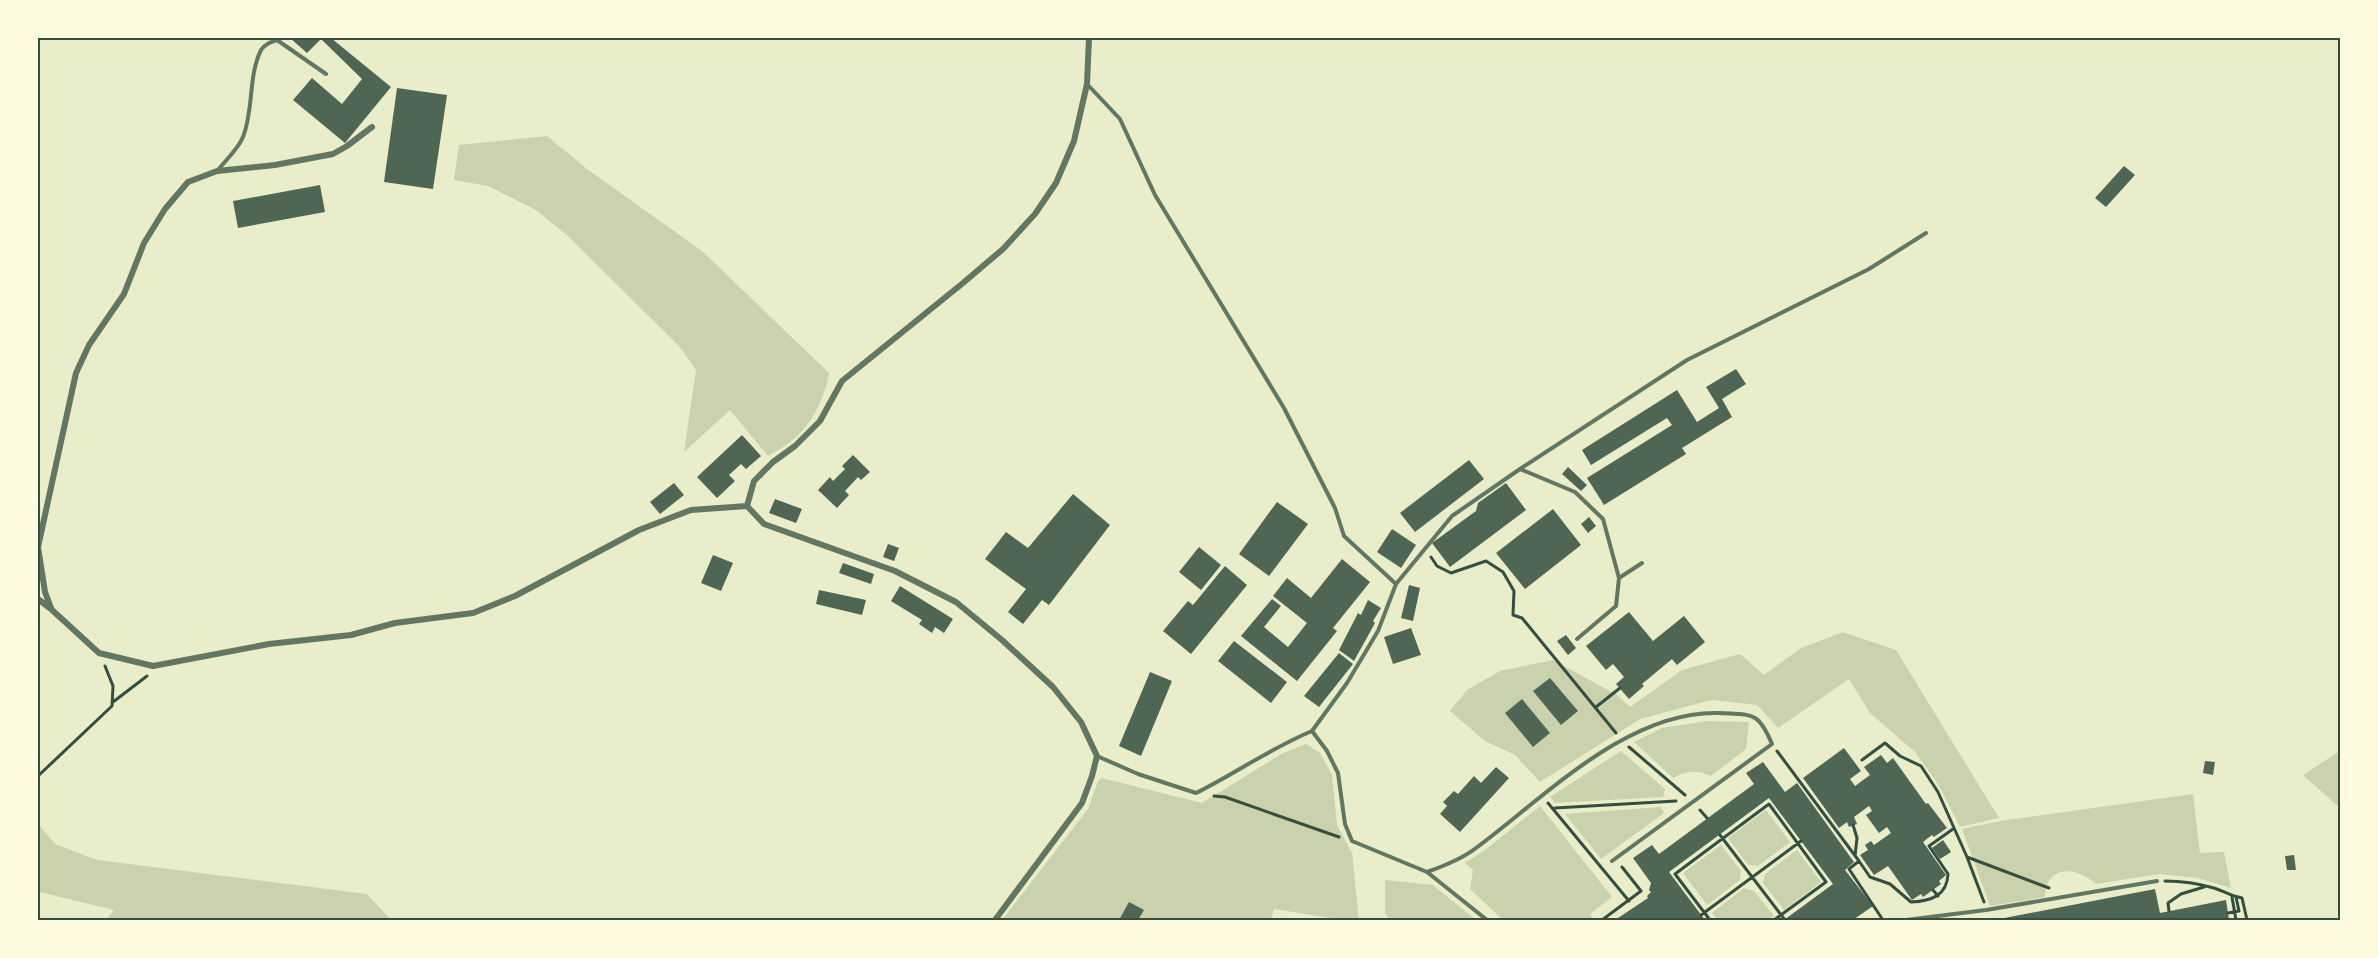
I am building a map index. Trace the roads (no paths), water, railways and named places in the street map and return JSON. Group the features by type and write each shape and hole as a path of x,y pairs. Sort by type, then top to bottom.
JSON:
{"street":[{"path":"747,506 754,481 772,462 795,446 820,421 842,381 979,270 1003,249 1035,214 1056,183 1074,141 1087,84 1089,38"},
{"path":"51,609 45,592 38,548 76,373 89,345 124,294 144,243 165,209 189,182 217,171 275,165 333,153 347,146 372,127"},
{"path":"38,599 99,653 153,666 269,644 351,635 394,623 474,613 515,596 639,530 691,510 747,506"},
{"path":"747,506 764,524 895,571 956,602 1053,687 1081,722 1097,756 1082,803 995,921"}],"lane":[{"path":"217,171 243,138 261,50 266,44 277,40 326,74"},
{"path":"1087,84 1120,119 1155,195 1284,408 1335,508 1344,536 1396,584"},
{"path":"1097,756 1138,774 1196,793 1282,744 1312,731 1347,683 1378,631 1396,584 1452,516 1687,360 1869,269 1926,233"},
{"path":"1520,469 1575,492 1603,519 1619,578 1616,606 1577,639"},
{"path":"1619,578 1642,563"},
{"path":"1427,872 1474,850 1541,797 1621,740 1659,723 1704,713 1751,715 1764,726 1772,744 1614,860"},
{"path":"1312,731 1327,751 1338,773 1345,824 1352,841 1427,872 1487,921"},
{"path":"1906,921 2157,881"}]}
